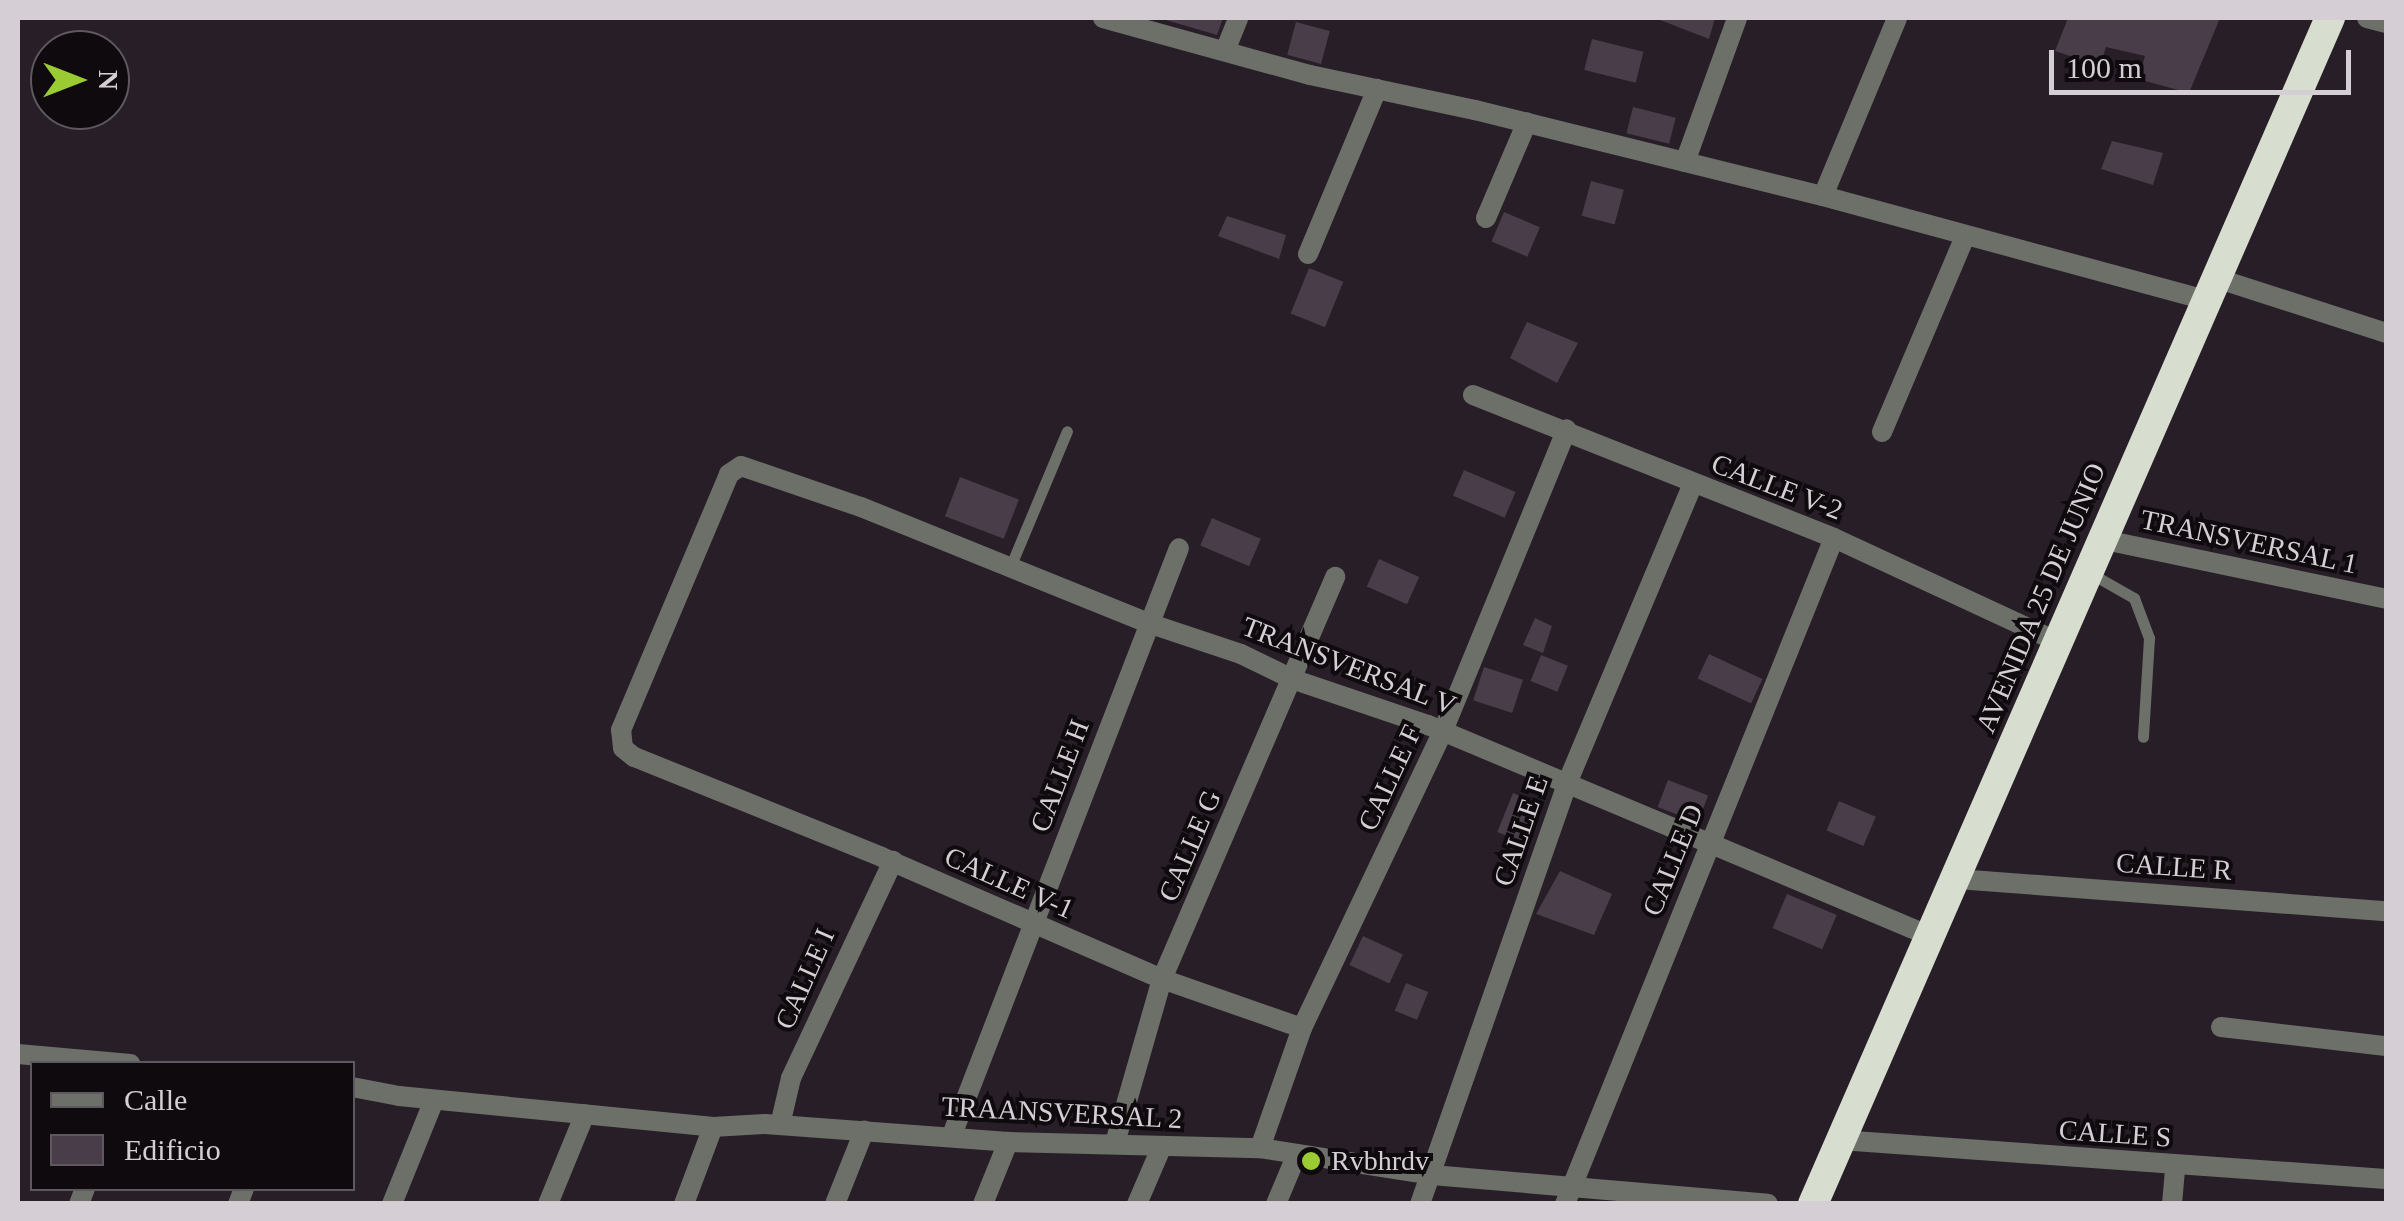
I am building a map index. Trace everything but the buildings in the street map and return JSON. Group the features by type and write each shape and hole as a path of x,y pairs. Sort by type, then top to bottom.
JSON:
{"highway":[{"name":"AVENIDA 25 DE JUNIO","path":"1812,1204 2212,289 2320,20"}],"street":[{"path":"1103,18 1377,89 1528,122 1823,196 1965,236 2212,289 2386,333"},
{"path":"1225,51 1238,18"},
{"path":"1685,162 1738,18"},
{"path":"1823,196 1896,18"},
{"path":"2367,18 2386,24"},
{"path":"1308,254 1377,89"},
{"path":"1486,218 1528,122"},
{"path":"1882,432 1965,236"},
{"name":"CALLE V-2","path":"1472,395 1834,538 2056,641"},
{"name":"CALLE F","path":"1260,1148 1302,1028 1442,731 1566,429"},
{"name":"TRANSVERSAL V","path":"741,466 1010,565 1148,624 1241,654 1292,679 1442,731 1710,840 1930,936"},
{"name":"CALLE V-1","path":"741,466 729,474 705,522 622,730 624,748 634,756 892,861 1162,979 1302,1028"},
{"name":"CALLE E","path":"1420,1204 1568,781 1692,484"},
{"name":"CALLE D","path":"1568,1194 1834,538"},
{"name":"TRANSVERSAL 1","path":"2100,539 2386,599"},
{"name":"CALLE H","path":"952,1135 1179,548"},
{"name":"CALLE G","path":"1114,1143 1162,979 1334,577"},
{"name":"CALLE I","path":"780,1125 790,1078 892,861"},
{"name":"CALLE R","path":"1957,879 2386,910"},
{"path":"2220,1028 2386,1046"},
{"path":"18,1054 97,1061"},
{"name":"TRAANSVERSAL 2","path":"355,1087 434,1100 713,1127 780,1125 1008,1142 1260,1148 1568,1194 1768,1204"},
{"path":"392,1204 434,1100"},
{"path":"548,1204 585,1114"},
{"path":"684,1204 713,1127"},
{"path":"835,1204 864,1131"},
{"name":"CALLE S","path":"1840,1140 2386,1180"},
{"path":"983,1204 1008,1142"},
{"path":"1137,1204 1162,1146"},
{"path":"1276,1204 1298,1154"},
{"path":"2172,1204 2175,1166"}],"lane":[{"path":"1010,565 1068,431"},
{"path":"2087,570 2134,598 2149,638 2142,737"}],"place":[{"name":"Rvbhrdv","path":"1311,1161"}]}
